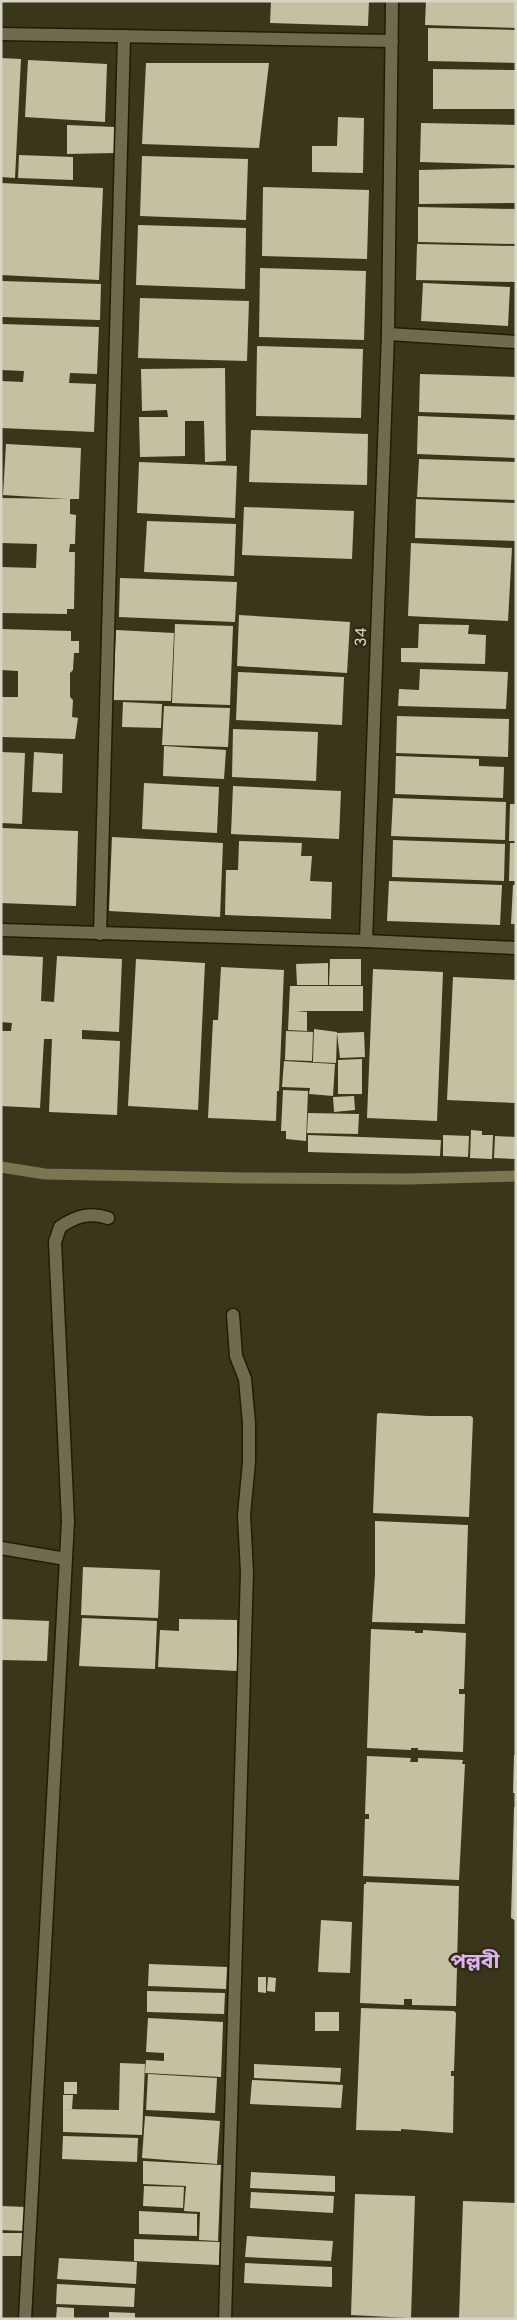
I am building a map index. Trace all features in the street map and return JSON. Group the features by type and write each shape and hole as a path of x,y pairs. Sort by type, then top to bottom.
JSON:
{"street":[{"name":"34","path":"366,941 388,334 392,1"},
{"path":"1,34 392,41"},
{"path":"100,934 124,36"},
{"path":"388,334 516,342"},
{"path":"1,930 366,941 516,948"},
{"path":"24,2319 68,1522 56,1242 60,1227 79,1216 96,1214 108,1218"},
{"path":"225,2319 247,1572 244,1515 249,1462 249,1423 245,1379 236,1356 232,1315"},
{"path":"1,1548 66,1559"}],"building":[{"path":"271,1 369,1 368,26 270,23"},
{"path":"426,1 516,1 516,28 425,25"},
{"path":"428,28 516,30 516,63 428,61"},
{"path":"1,58 21,59 15,178 1,177"},
{"path":"28,60 107,64 105,122 25,117"},
{"path":"146,63 269,63 259,148 142,144"},
{"path":"433,69 516,70 516,109 433,109"},
{"path":"338,117 364,118 363,173 312,172 312,146 337,146"},
{"path":"421,123 516,125 516,165 420,162"},
{"path":"67,125 115,127 114,153 67,154"},
{"path":"19,155 73,157 73,180 18,178"},
{"path":"142,156 248,159 246,220 140,216"},
{"path":"516,168 516,203 419,204 419,170"},
{"path":"1,183 103,188 99,280 1,275"},
{"path":"263,187 369,190 367,259 262,256"},
{"path":"418,207 516,209 516,244 418,242"},
{"path":"138,225 246,228 245,289 136,285"},
{"path":"417,244 516,246 516,282 416,280"},
{"path":"260,268 366,271 364,340 259,337"},
{"path":"1,281 101,284 100,320 1,317"},
{"path":"423,283 510,287 508,326 421,321"},
{"path":"140,298 249,301 247,361 138,358"},
{"path":"1,324 99,327 97,374 70,373 69,383 96,384 94,432 1,428 1,381 23,382 24,371 1,370"},
{"path":"257,346 363,349 361,418 256,416"},
{"path":"225,368 226,461 205,462 204,421 185,421 185,456 140,457 139,417 168,417 167,410 142,411 141,369"},
{"path":"420,374 516,377 516,415 419,412"},
{"path":"418,416 516,420 516,458 417,454"},
{"path":"251,430 368,434 367,485 249,482"},
{"path":"6,444 81,448 79,499 70,499 70,514 76,515 75,544 70,544 69,552 75,552 74,609 67,609 67,614 1,613 1,567 36,568 37,544 1,543 1,498 68,499 3,495"},
{"path":"419,459 516,462 516,500 417,497"},
{"path":"139,462 237,466 235,518 137,513"},
{"path":"416,499 516,503 516,541 415,538"},
{"path":"244,507 354,511 352,559 242,555"},
{"path":"147,521 236,524 234,576 144,572"},
{"path":"411,543 512,548 508,621 408,616"},
{"path":"120,578 237,582 235,622 119,617"},
{"path":"239,615 350,622 347,673 237,666"},
{"path":"175,624 233,626 230,705 172,703"},
{"path":"419,624 469,625 468,634 486,635 485,664 401,662 401,648 418,648"},
{"path":"1,629 71,631 71,641 79,641 79,653 74,653 73,670 70,673 70,697 73,700 72,717 78,718 75,739 1,737 1,697 18,697 18,671 1,670"},
{"path":"116,630 174,633 171,701 113,700"},
{"path":"420,669 508,672 506,709 398,706 399,689 419,690"},
{"path":"238,672 344,677 342,725 236,720"},
{"path":"123,702 162,704 161,728 122,727"},
{"path":"164,706 230,708 228,747 162,745"},
{"path":"397,716 509,719 508,757 396,753"},
{"path":"233,729 318,732 316,781 232,777"},
{"path":"164,746 226,750 224,779 163,776"},
{"path":"1,752 25,753 22,824 1,823"},
{"path":"34,752 63,754 62,793 32,792"},
{"path":"396,756 479,759 479,766 504,767 503,798 395,794"},
{"path":"144,783 219,787 217,833 142,829"},
{"path":"233,786 341,791 339,839 231,834"},
{"path":"393,798 506,802 505,840 391,836"},
{"path":"510,804 516,804 516,841 509,841"},
{"path":"1,828 78,831 76,906 1,903"},
{"path":"112,837 223,843 220,917 109,911"},
{"path":"393,840 505,844 504,881 392,877"},
{"path":"239,841 302,843 301,856 312,856 310,881 332,882 331,919 225,915 226,870 238,870"},
{"path":"510,843 516,843 516,881 509,881"},
{"path":"389,881 502,885 500,925 387,921"},
{"path":"513,885 516,885 516,924 511,924"},
{"path":"1,955 43,957 41,1001 54,1002 57,956 122,959 119,1032 82,1030 82,1039 120,1041 117,1115 49,1112 52,1039 44,1039 40,1108 1,1106 1,1031 11,1031 12,1023 1,1022"},
{"path":"136,959 205,963 198,1110 128,1106"},
{"path":"330,959 361,959 361,985 329,985"},
{"path":"328,963 328,985 297,985 296,964"},
{"path":"221,967 284,970 276,1121 208,1118 213,1020 218,1020"},
{"path":"373,969 443,972 437,1121 367,1118"},
{"path":"453,977 516,980 516,1103 447,1100"},
{"path":"290,986 363,986 363,1011 296,1011 307,1012 307,1031 288,1030"},
{"path":"314,1029 337,1032 336,1063 313,1062"},
{"path":"286,1031 313,1032 312,1061 285,1060"},
{"path":"364,1032 365,1057 340,1058 337,1033"},
{"path":"362,1059 362,1094 338,1094 338,1060"},
{"path":"284,1061 335,1064 333,1096 309,1094 310,1088 282,1087"},
{"path":"283,1090 308,1091 306,1141 286,1139 286,1131 281,1131"},
{"path":"354,1096 355,1110 334,1112 333,1097"},
{"path":"308,1113 359,1114 358,1134 307,1133"},
{"path":"471,1130 482,1131 482,1135 493,1135 492,1159 470,1158"},
{"path":"308,1135 441,1140 440,1156 308,1152"},
{"path":"443,1135 469,1136 468,1157 443,1156"},
{"path":"495,1136 516,1137 516,1159 494,1158"},
{"path":"377,1414 471,1416 473,1418 469,1517 373,1513"},
{"path":"375,1521 468,1525 465,1624 372,1622 375,1574"},
{"path":"83,1567 160,1570 158,1618 81,1615"},
{"path":"82,1618 157,1621 155,1669 79,1666"},
{"path":"1,1619 49,1621 47,1661 1,1660"},
{"path":"179,1619 237,1620 237,1671 158,1667 160,1630 179,1631"},
{"path":"371,1629 415,1631 415,1633 423,1633 423,1630 466,1633 464,1689 459,1689 459,1694 465,1694 463,1752 418,1750 418,1748 411,1748 411,1750 367,1748"},
{"path":"514,1755 516,1755 516,1793 513,1793"},
{"path":"367,1756 411,1758 410,1762 418,1762 418,1758 463,1760 462,1764 465,1764 459,1880 363,1876 365,1819 369,1819 369,1814 365,1814"},
{"path":"514,1807 516,1807 516,1921 511,1918"},
{"path":"366,1882 459,1886 456,2006 412,2005 412,1999 404,1999 404,2005 360,2003 364,1884"},
{"path":"321,1920 352,1922 350,1973 318,1972"},
{"path":"149,1964 227,1967 226,1989 148,1986"},
{"path":"258,1977 266,1977 266,1993 258,1992"},
{"path":"268,1977 276,1978 275,1992 267,1991"},
{"path":"147,1991 225,1993 224,2014 147,2012"},
{"path":"361,2008 454,2011 456,2013 454,2071 451,2071 451,2076 454,2076 453,2133 401,2129 401,2131 356,2130"},
{"path":"315,2012 339,2012 339,2031 315,2031"},
{"path":"148,2018 223,2022 221,2077 145,2073 146,2060 164,2061 164,2053 146,2052"},
{"path":"120,2063 145,2064 142,2135 63,2132 63,2109 119,2110"},
{"path":"254,2064 341,2068 340,2082 254,2078"},
{"path":"148,2074 217,2078 215,2113 146,2110"},
{"path":"252,2080 343,2085 341,2108 250,2104"},
{"path":"64,2082 77,2082 77,2094 64,2094"},
{"path":"63,2095 73,2095 72,2109 63,2109"},
{"path":"145,2116 220,2121 217,2164 142,2158"},
{"path":"63,2136 138,2138 137,2162 62,2159"},
{"path":"143,2161 221,2165 218,2241 199,2240 200,2212 184,2211 186,2186 143,2184"},
{"path":"251,2172 335,2176 335,2192 250,2188"},
{"path":"144,2186 184,2187 183,2208 143,2206"},
{"path":"251,2192 334,2196 333,2213 250,2208"},
{"path":"355,2194 415,2196 411,2318 351,2315"},
{"path":"463,2201 516,2203 516,2319 459,2319"},
{"path":"1,2206 26,2207 25,2231 1,2230"},
{"path":"139,2211 197,2214 197,2236 139,2234"},
{"path":"1,2233 24,2233 23,2256 1,2256"},
{"path":"247,2236 333,2241 331,2261 245,2257"},
{"path":"134,2239 220,2242 219,2265 134,2261"},
{"path":"59,2258 137,2262 136,2284 57,2279"},
{"path":"245,2263 332,2267 332,2287 244,2283"},
{"path":"57,2284 135,2288 134,2307 56,2304"},
{"path":"57,2307 74,2308 74,2319 56,2319"},
{"path":"109,2312 135,2313 135,2319 109,2319"}],"waterway":[{"path":"1,1167 45,1174 246,1178 409,1179 516,1176"}],"district":[{"name":"পল্লবী","path":"475,1961"}]}
